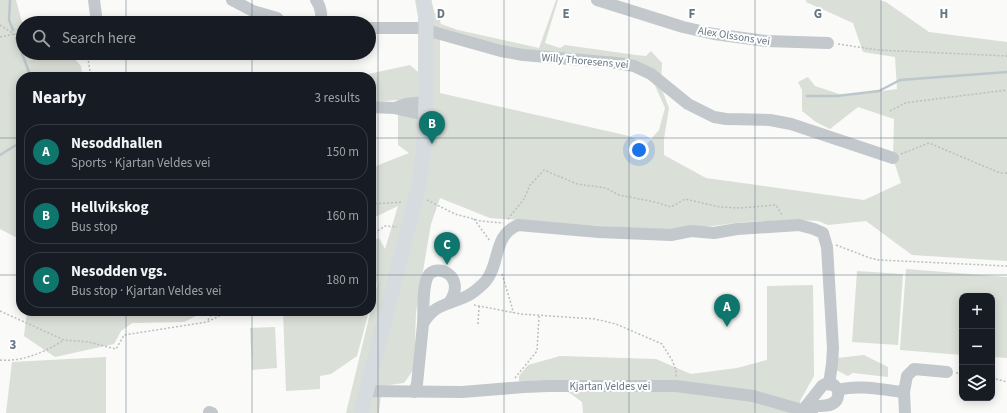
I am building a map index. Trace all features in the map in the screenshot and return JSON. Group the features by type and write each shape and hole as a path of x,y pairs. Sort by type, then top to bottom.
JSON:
{"main road":[{"path":"361,413 419,185 423,163 426,30 424,0"}],"street":[{"path":"94,0 96,16"},
{"path":"232,0 253,11 269,16"},
{"path":"316,0 319,4 321,16"},
{"name":"Alex Olssons vei","path":"597,0 699,31 766,42 828,43"},
{"name":"Willy Thoresens vei","path":"376,28 419,28 501,51 523,55 617,63 634,66 651,74 688,104 714,116 726,119 770,120 791,124 893,158"},
{"path":"376,107 394,108 406,104 425,108"},
{"path":"423,324 428,315 435,309 463,298 474,292 485,282 490,276 501,242 509,229 518,225 599,232 671,235 691,231 714,233 737,229 787,226 814,228 823,233 827,247 834,348 832,364 833,387"},
{"path":"414,392 417,384 426,285 428,276 433,272 446,272 454,280 454,296 449,303"},
{"path":"905,413 904,392 907,376 914,369 947,372"},
{"name":"Kjartan Veldes vei","path":"366,391 462,392 548,386 676,386 753,396 807,409 813,406 831,405 836,401 838,397 833,387"},
{"path":"807,409 822,386 846,388 858,387 904,392"}],"path":[{"path":"0,25 14,34"},
{"path":"0,37 14,34"},
{"path":"828,43 878,50 1007,56"},
{"path":"88,60 90,72"},
{"path":"890,111 905,103 1007,90"},
{"path":"893,158 929,143 1000,173 1007,173"},
{"path":"425,199 455,214 481,221 504,223 524,199 530,185 544,170 577,184 606,188 619,195 655,202 671,207 685,199 720,207 740,208 776,205 787,226"},
{"path":"376,204 406,202"},
{"path":"376,232 385,226 409,225"},
{"path":"823,233 836,244 870,258 879,260 1007,266"},
{"path":"463,298 469,303 479,306 521,314 595,319 616,324 664,346 676,370 676,386"},
{"path":"478,324 479,306"},
{"path":"0,311 64,340 89,342 116,349 124,335 207,322 219,316"},
{"path":"207,322 211,316"},
{"path":"506,389 537,351 539,316"},
{"path":"0,360 26,358 48,351 64,340"},
{"path":"995,379 1007,382"}],"shaded area":[{"path":"0,0 16,0 20,16 16,16 16,60 76,60 81,66 82,72 16,72 16,237 0,229"},
{"path":"415,0 431,0 435,14 438,14 441,24 458,30 539,48 556,0 558,0 545,43 560,48 565,45 646,56 651,51 662,63 661,87 669,108 664,139 664,155 706,178 864,200 901,183 893,158 894,119 858,107 830,129 816,122 802,111 802,90 798,82 808,77 815,86 845,96 897,89 895,57 863,52 853,23 806,2 806,0 879,0 886,2 929,32 1007,42 1007,261 912,255 866,221 828,225 818,221 800,220 744,222 672,231 490,218 440,198 431,224 416,312 414,369 404,383 382,386 379,413 346,413 369,316 376,316 376,289 380,272 376,286 376,240 379,238 385,249 398,206 376,217 376,166 409,153 398,145 398,100 376,102 376,72 410,65 418,72 418,17","holes":["440,31 521,52 631,62 653,81 665,108 659,130 646,145 629,136 440,93"]},
{"path":"906,269 1007,277 1007,358 995,357 995,293 959,293 959,355 900,350"},
{"path":"857,271 903,274 898,345 852,342"},
{"path":"813,285 814,376 800,401 803,413 583,413 582,402 567,391 566,380 519,381 519,376 528,365 560,356 656,359 691,374 737,368 767,360 767,286"},
{"path":"26,316 196,316 184,322 132,323 121,331 114,344 55,357 24,336"},
{"path":"283,316 368,316 357,356 331,374 320,376 320,389 286,391"},
{"path":"275,327 277,368 252,370 250,328"},
{"path":"864,355 888,367 888,377 853,373 848,376 836,370 837,358"},
{"path":"106,357 106,413 6,413 12,362"}],"waterway":[{"path":"10,0 9,20 13,30"},
{"path":"24,60 29,72"},
{"path":"807,96 837,96 879,91 900,80 1007,72"},
{"path":"0,155 16,145"}],"place":[{"name":"Hellvikskog","path":"432,144"},
{"name":"Nesodden vgs.","path":"447,265"},
{"name":"Nesoddhallen","path":"727,327"}]}
